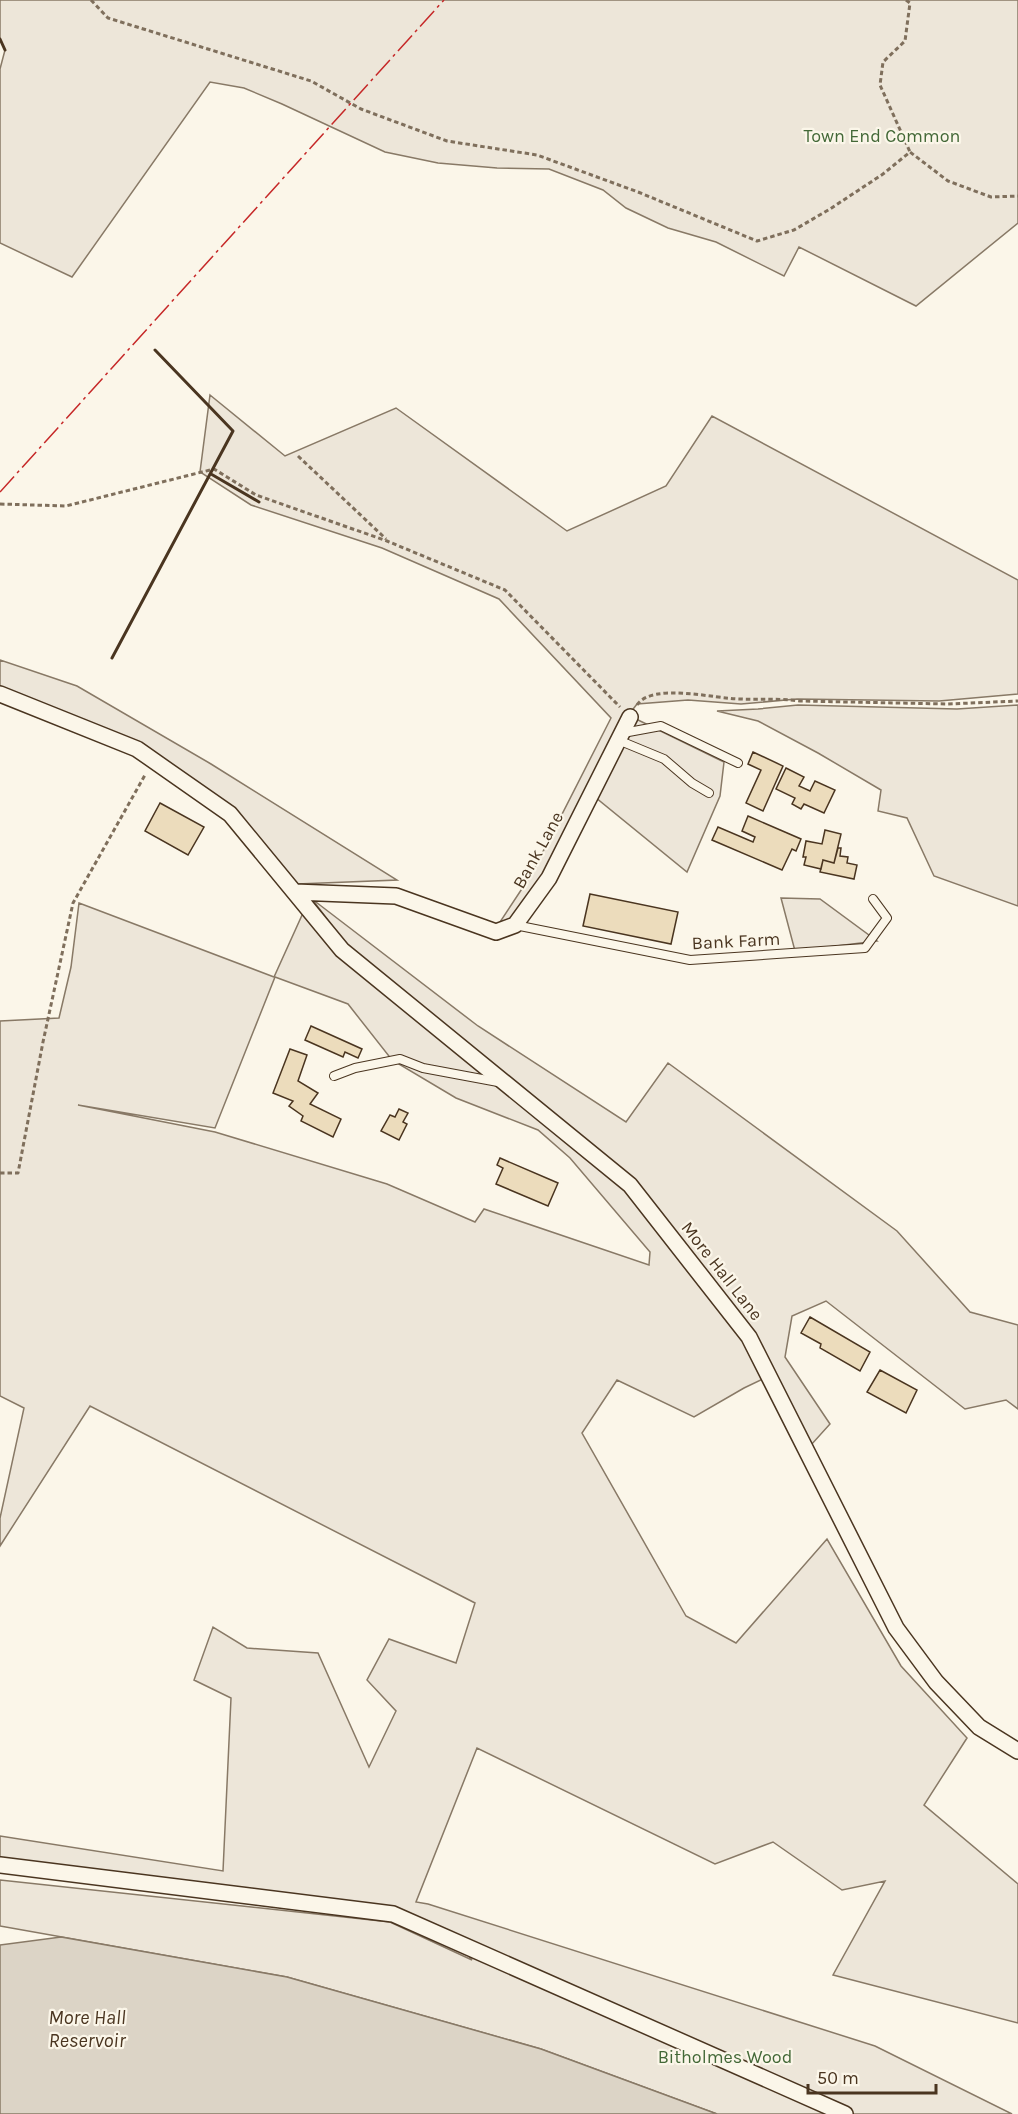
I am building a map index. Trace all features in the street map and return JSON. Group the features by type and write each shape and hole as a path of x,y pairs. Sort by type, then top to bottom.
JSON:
{"street":[{"name":"More Hall Lane","path":"0,694 137,748 230,814 342,950 630,1185 749,1337 896,1628 936,1682 979,1727 1018,1750"},
{"name":"Bank Lane","path":"515,925 549,878 630,717"},
{"path":"295,892 396,896 496,932 515,925"},
{"path":"0,1865 393,1914 845,2114"}],"lane":[{"path":"620,736 661,726 738,763"},
{"path":"620,736 664,759 692,783 709,793"},
{"name":"Bank Farm","path":"515,925 690,960 865,948 887,918 873,899"},
{"path":"334,1076 355,1068 400,1059 423,1068 505,1083"}],"path":[{"path":"92,0 108,18 311,81 361,109 447,141 537,155 638,192 757,241 794,230 883,174 910,152"},
{"path":"906,0 910,3 905,41 883,62 880,85 910,152 948,181 991,197 1018,196"},
{"path":"298,456 387,541"},
{"path":"0,504 66,506 214,469 256,495 387,541 505,590 630,717 640,701 647,696 666,693 740,699 780,698 800,701 948,704 1018,700"},
{"path":"0,1173 18,1173 73,903 154,760"}],"green space":[{"name":"Town End Common","path":"0,0 1018,0 1018,223 916,306 799,247 784,276 716,242 668,228 626,208 603,190 549,169 497,168 438,163 385,152 244,88 210,82 72,277 0,243 0,69 5,50 0,39"},
{"path":"210,395 285,456 396,408 567,531 666,486 712,416 1018,580 1018,694 939,701 797,699 741,704 688,700 637,704 627,717 546,876 515,920 496,928 531,875 611,718 499,599 382,548 251,505 200,472"},
{"path":"0,660 77,686 211,764 397,880 297,884 233,808 137,749 0,686"},
{"path":"798,705 957,709 1018,705 1018,906 934,876 907,818 878,811 881,790 758,721 717,711"},
{"path":"634,718 724,762 720,796 687,872 595,797"},
{"path":"781,898 820,899 877,941 795,951"},
{"path":"312,899 478,1026 626,1122 668,1063 897,1231 970,1312 1018,1325 1018,1409 1006,1400 965,1409 826,1301 792,1316 785,1357 830,1424 811,1445 756,1338 634,1180 345,943"},
{"name":"Bitholmes Wood","path":"79,903 274,977 303,913 627,1189 744,1339 763,1379 694,1417 617,1380 582,1433 686,1616 736,1643 827,1539 901,1666 967,1738 924,1805 1018,1884 1018,2023 833,1975 885,1881 842,1890 773,1842 715,1864 477,1748 416,1902 875,2046 1012,2114 717,2114 541,2049 287,1977 0,1926 0,1880 390,1922 472,1960 451,1933 395,1907 0,1858 0,1836 223,1871 231,1698 194,1680 213,1627 247,1648 318,1653 369,1767 396,1711 367,1680 389,1639 456,1663 475,1603 90,1406 0,1546 0,1518 24,1408 0,1396 0,1021 59,1018 71,967","holes":["275,977 348,1004 392,1060 456,1098 538,1130 570,1158 650,1252 649,1265 484,1209 475,1222 387,1184 215,1132 78,1105 215,1128"]}],"water":[{"name":"More Hall Reservoir","path":"61,1937 287,1977 541,2049 717,2114 0,2114 0,1945"}],"building":[{"path":"753,752 783,766 763,811 746,803 761,770 748,764"},
{"path":"786,768 804,777 799,786 810,791 815,781 835,790 824,813 804,804 801,809 792,804 795,798 776,789"},
{"path":"160,803 204,827 188,855 145,831"},
{"path":"748,816 801,839 796,851 792,849 782,870 712,840 718,827 753,842 755,837 742,831"},
{"path":"825,830 841,834 834,863 823,860 821,869 804,865 806,841 822,844"},
{"path":"838,848 841,848 840,856 848,857 847,863 857,865 854,879 820,872 823,860 834,863"},
{"path":"590,894 678,912 671,944 583,926"},
{"path":"311,1026 362,1049 358,1058 345,1052 343,1057 305,1040"},
{"path":"290,1049 307,1055 298,1081 318,1093 310,1104 341,1119 333,1137 301,1121 303,1116 289,1106 293,1101 273,1093"},
{"path":"399,1109 408,1113 403,1122 407,1124 399,1140 381,1131 390,1115 395,1117"},
{"path":"500,1158 558,1183 548,1206 496,1184 503,1168 497,1165"},
{"path":"810,1317 870,1352 860,1371 820,1348 821,1344 801,1333"},
{"path":"880,1370 917,1390 906,1413 867,1392"}],"wall":[{"path":"0,39 5,50"},
{"path":"112,658 233,431 155,350"},
{"path":"211,474 259,502"}],"power":[{"path":"0,492 444,0"}]}
